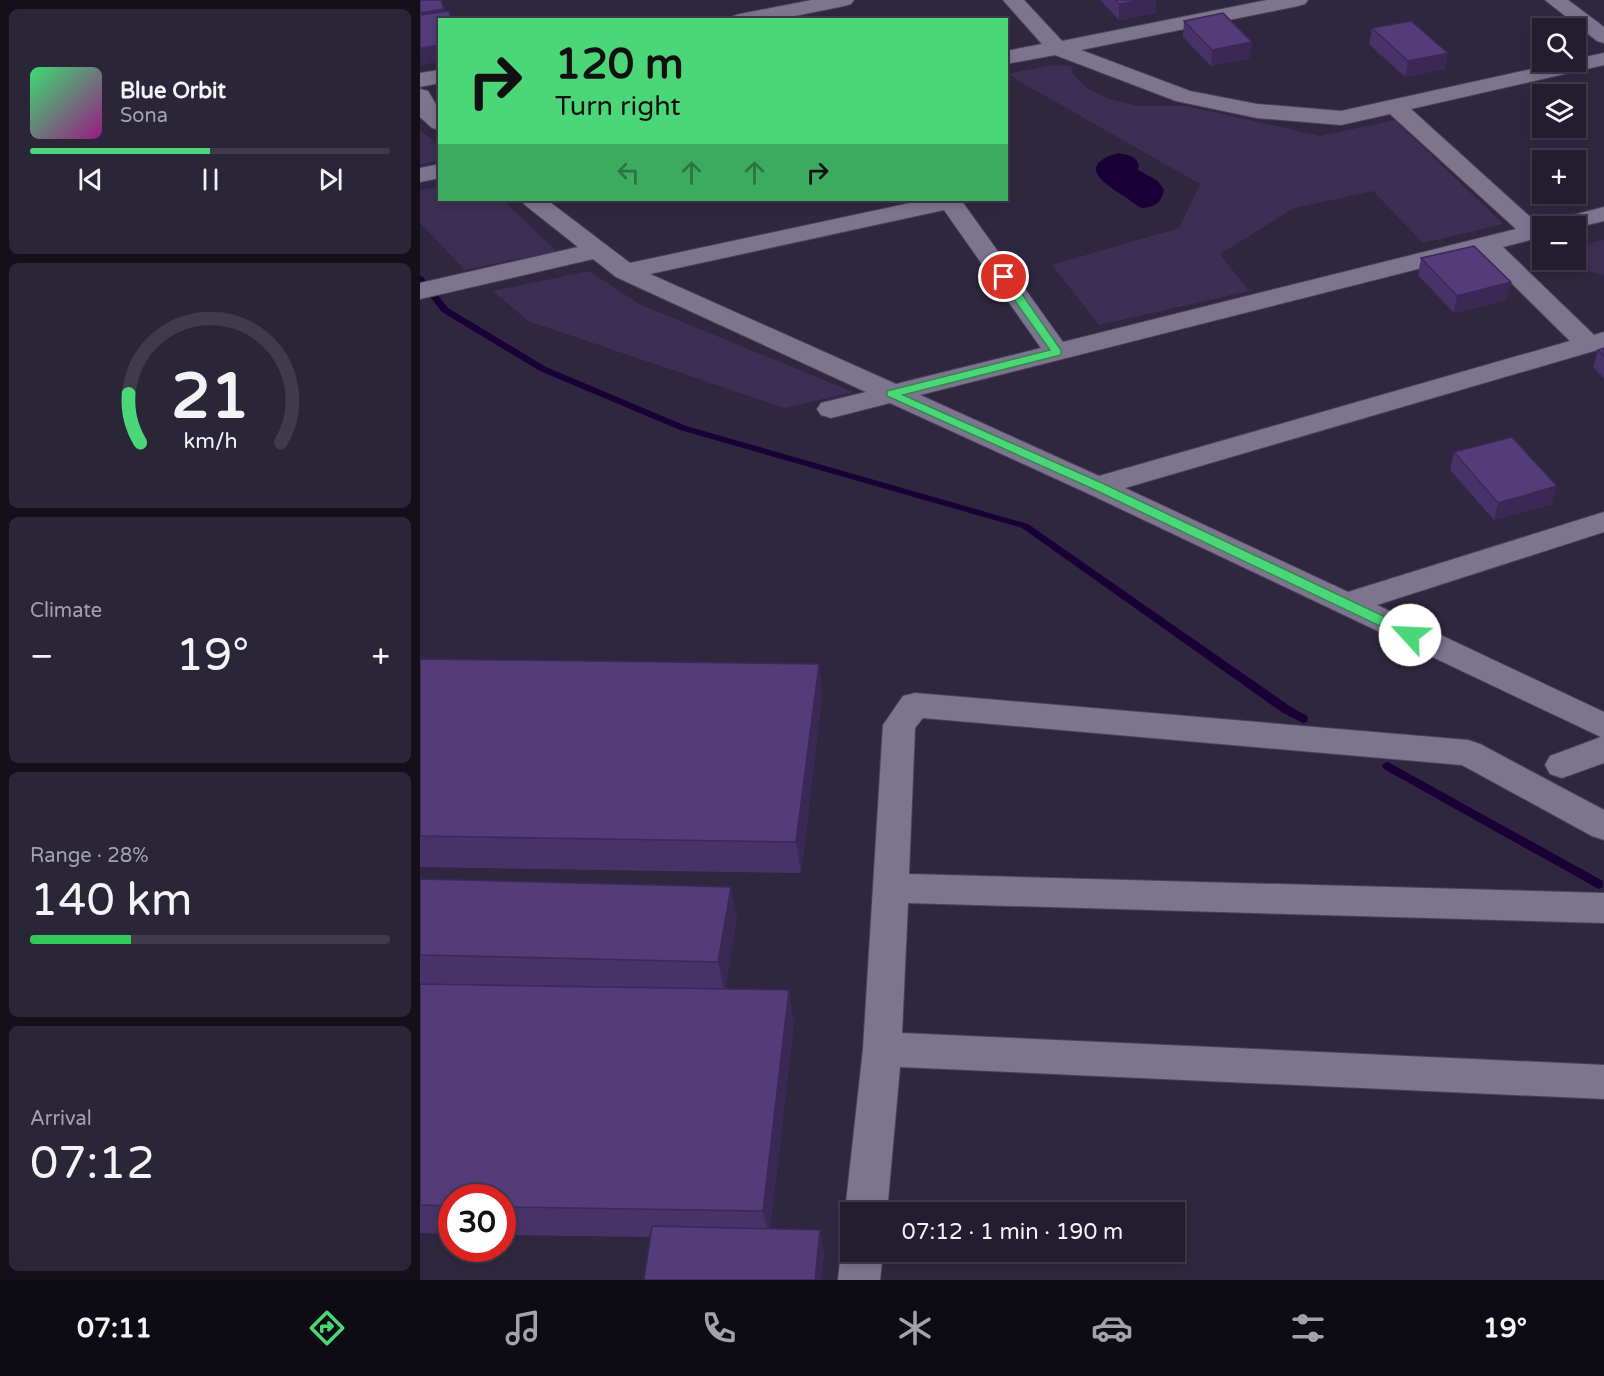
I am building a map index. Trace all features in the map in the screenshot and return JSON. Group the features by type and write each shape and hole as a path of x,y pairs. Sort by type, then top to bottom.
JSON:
{"street":[{"path":"752,18 814,8 844,0"},
{"path":"1013,0 1057,48 1184,96 1257,111 1341,118 1604,59"},
{"path":"1008,58 1298,0"},
{"path":"1555,0 1604,37"},
{"path":"420,80 438,76"},
{"path":"420,96 429,114 438,121"},
{"path":"1395,106 1532,220"},
{"path":"420,174 438,171"},
{"path":"534,201 625,272 1097,486 1604,726"},
{"path":"625,272 945,201"},
{"path":"951,201 1057,352"},
{"path":"1586,218 1604,214"},
{"path":"831,409 1532,232"},
{"path":"1486,244 1596,342"},
{"path":"420,291 598,250"},
{"path":"1097,486 1596,342"},
{"path":"1346,604 1604,522"},
{"path":"867,1202 882,1049 899,725 915,705 1468,753 1604,826"},
{"path":"1562,765 1604,749"},
{"path":"891,888 1604,908"},
{"path":"882,1049 1604,1082"},
{"path":"859,1280 861,1262"}],"shaded area":[{"path":"1053,65 1071,66 1073,74 1087,88 1109,99 1138,106 1186,106 1320,136 1395,120 1503,224 1423,243 1373,191 1294,208 1220,254 1249,291 1099,325 1052,265 1179,228 1200,184 1008,74"},
{"path":"420,130 438,144 438,160 420,165"},
{"path":"1118,153 1133,157 1139,165 1138,170 1158,181 1164,190 1157,204 1142,208 1101,179 1096,168 1099,163"},
{"path":"438,187 438,201 504,201 556,251 465,270 420,223 420,190"},
{"path":"1604,240 1604,275 1582,270 1586,270 1586,244"},
{"path":"589,271 639,304 853,392 785,408 528,321 493,291"}],"building":[{"path":"420,0 441,0 444,9 420,13"},
{"path":"1115,0 1143,0 1119,4"},
{"path":"449,11 451,18 438,18 438,45 420,48 420,15"},
{"path":"1223,13 1252,42 1212,50 1184,21"},
{"path":"1411,21 1448,53 1408,61 1372,28"},
{"path":"1474,246 1511,282 1457,296 1421,258"},
{"path":"1604,348 1604,356 1598,350"},
{"path":"1512,437 1557,486 1498,503 1454,452"},
{"path":"420,659 819,664 796,842 420,836"},
{"path":"420,879 731,887 718,962 420,955"},
{"path":"420,984 789,990 763,1211 516,1207 516,1184 438,1184 438,1206 420,1205"},
{"path":"652,1226 820,1230 815,1280 644,1280"}],"waterway":[{"path":"420,279 445,310 543,369 683,428 1025,526 1303,719"},
{"path":"1388,766 1599,884"}],"route":[{"path":"1004,277 1057,352 892,394 1097,486 1410,635"}]}
